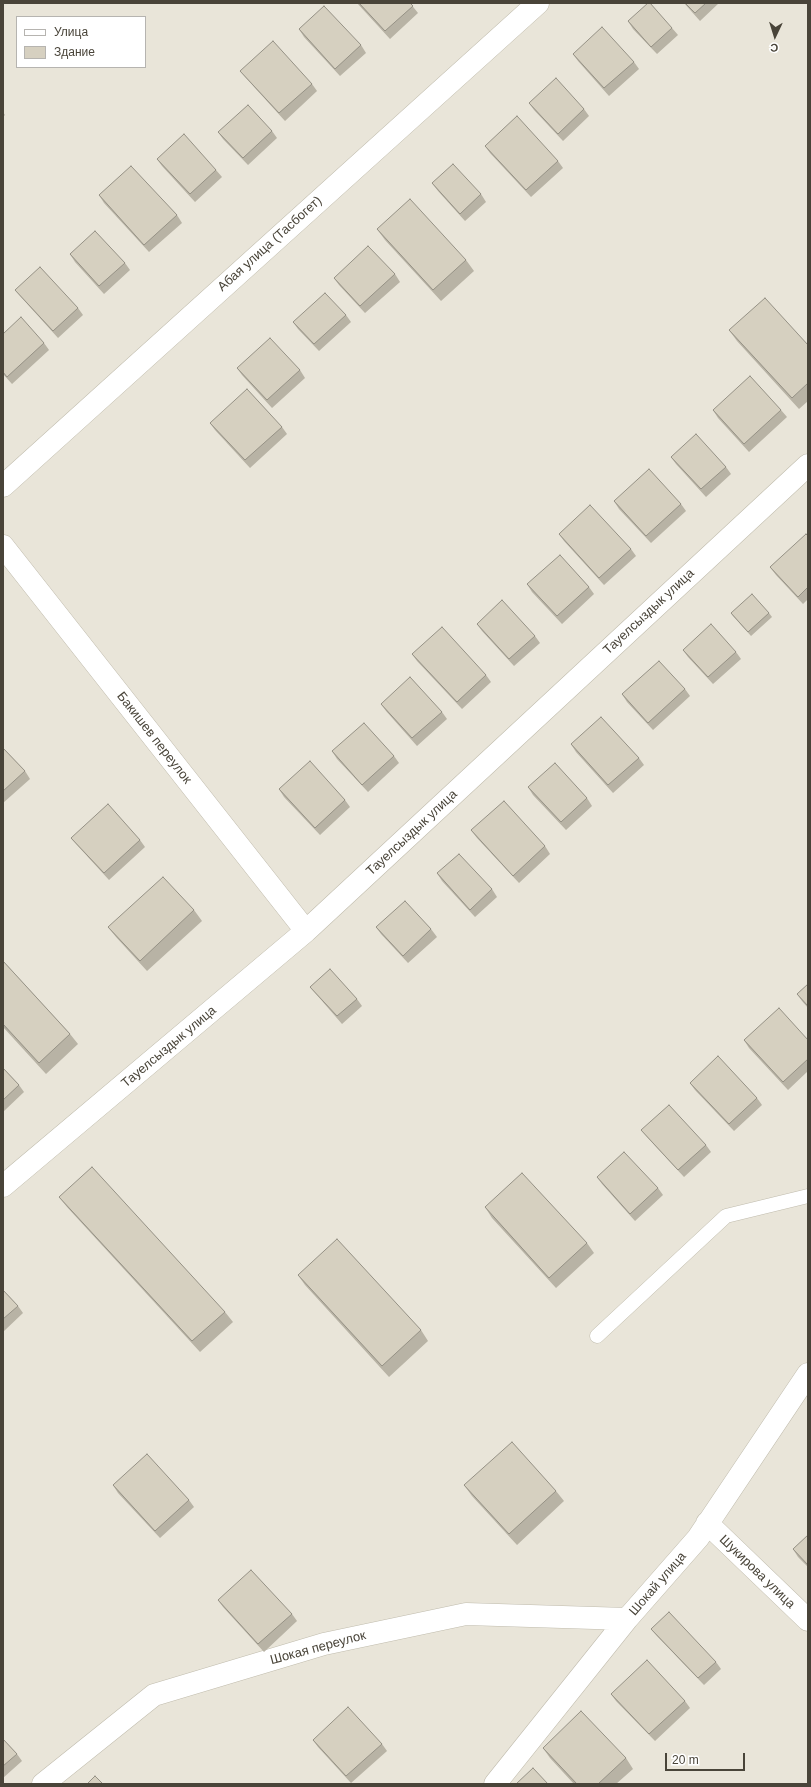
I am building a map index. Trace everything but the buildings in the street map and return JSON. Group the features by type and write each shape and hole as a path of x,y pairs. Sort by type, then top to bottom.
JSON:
{"street":[{"name":"Абая улица (Тасбогет)","path":"3,486 538,3"},
{"name":"Тауелсыздык улица","path":"3,1186 306,931 808,465"},
{"name":"Бакишев переулок","path":"3,546 306,931"},
{"name":"Шокай улица","path":"495,1784 627,1619 698,1538 808,1374"},
{"name":"Шукирова улица","path":"707,1523 808,1620"},
{"name":"Шокая переулок","path":"43,1784 154,1695 324,1644 466,1614 627,1619"}],"lane":[{"path":"597,1336 726,1216 808,1196"}],"shaded area":[{"path":"3,3 808,3 808,1784 3,1784"}]}
